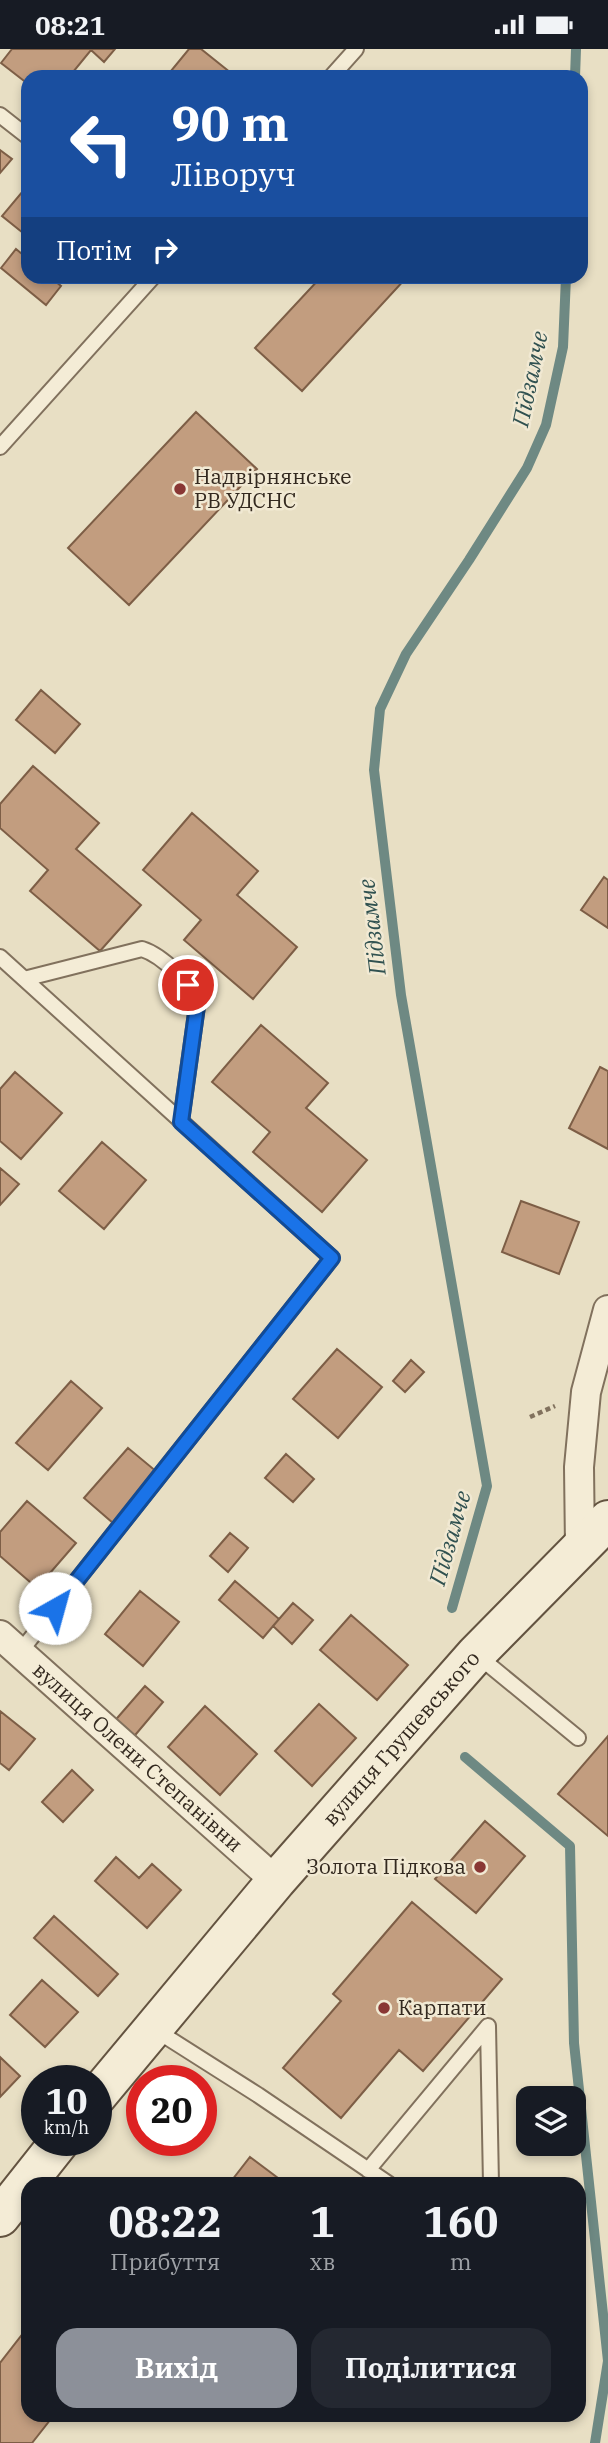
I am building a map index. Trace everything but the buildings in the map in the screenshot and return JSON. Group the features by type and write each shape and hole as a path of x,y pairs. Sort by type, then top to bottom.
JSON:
{"street":[{"path":"580,1547 579,1467 586,1392 608,1310"},
{"name":"вулиця Грушевського","path":"112,2078 276,1881 476,1654 608,1520"},
{"name":"вулиця Олени Степанівни","path":"10,1643 276,1881"},
{"path":"32,2177 48,2156"},
{"path":"0,2217 21,2190"}],"lane":[{"path":"337,70 356,49"},
{"path":"0,115 21,132"},
{"path":"0,447 147,284"},
{"path":"24,979 142,949 157,956 188,985 196,998 181,1122"},
{"path":"0,957 332,1258 10,1643"},
{"path":"476,1654 578,1738"},
{"path":"368,2170 488,2026 491,2177"},
{"path":"153,2028 379,2177"}],"waterway":[{"name":"Підзамче","path":"575,70 576,49"},
{"name":"Підзамче","path":"452,1608 487,1486 401,995 374,770 380,709 406,654 527,468 546,425 563,347 566,284"},
{"name":"Підзамче","path":"465,1757 570,1846 574,2043 608,2361 595,2443"}],"place":[{"name":"Надвірнянське РВ УДСНС","path":"180,489"},
{"name":"Золота Підкова","path":"480,1867"},
{"name":"Карпати","path":"384,2008"}],"route":[{"path":"55,1608 332,1258 181,1122 197,1006 196,998 188,985"}]}
